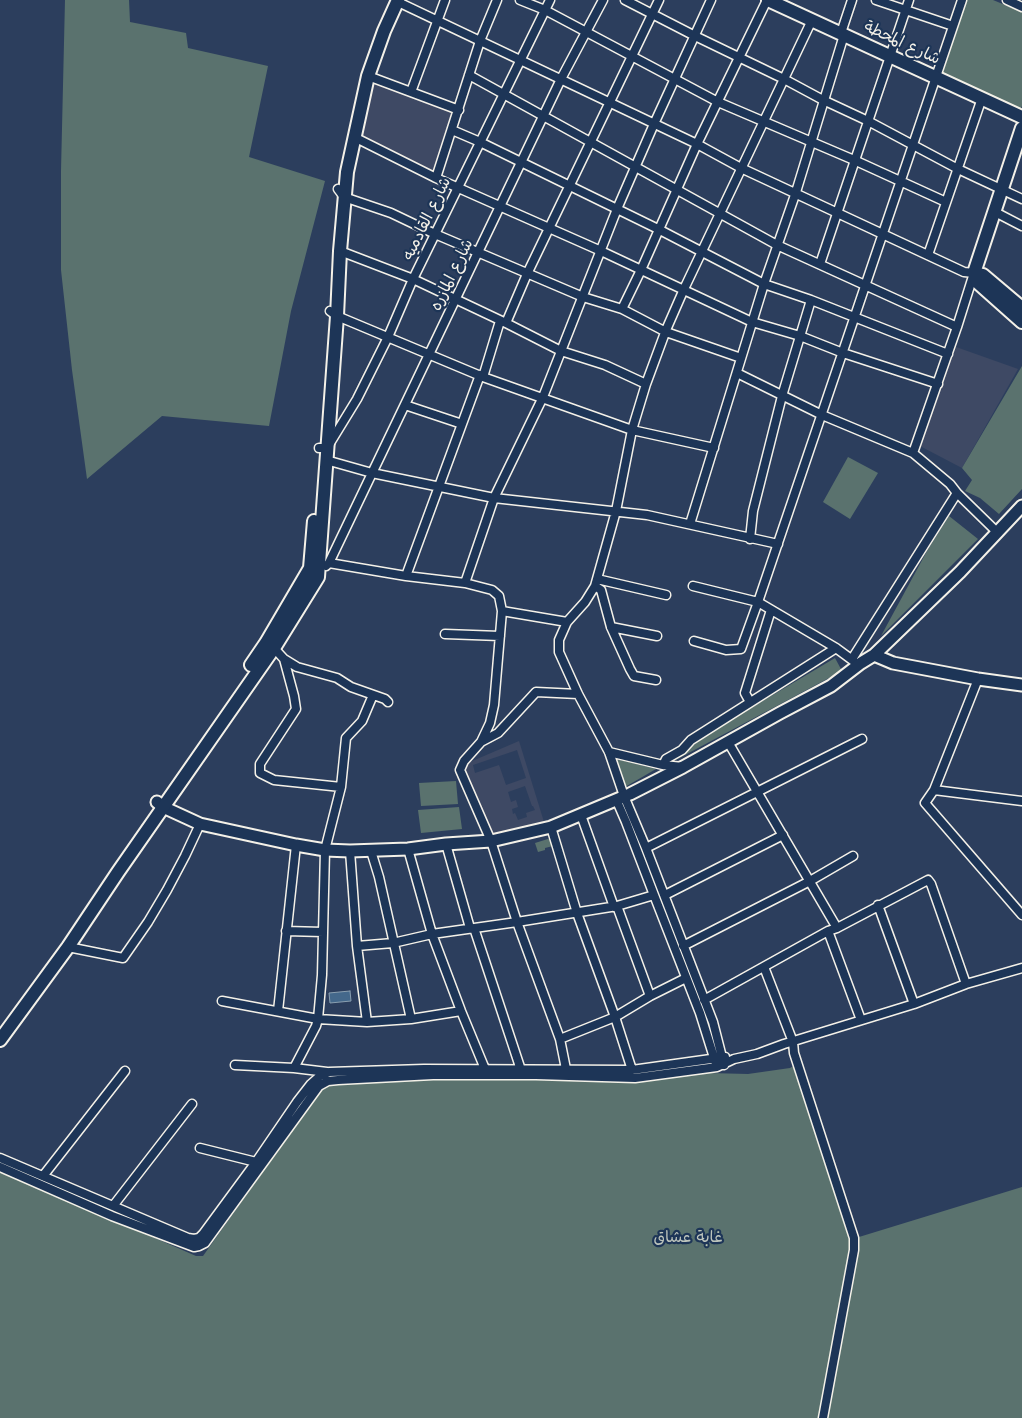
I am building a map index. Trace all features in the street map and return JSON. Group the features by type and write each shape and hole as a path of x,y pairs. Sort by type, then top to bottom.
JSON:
{"main road":[{"name":"شارع المحطة","path":"768,0 1022,117"},
{"path":"334,313 340,251 341,193 368,76 395,1"},
{"path":"0,1030 270,646 320,566 324,452 345,138 361,68 375,30 395,1"},
{"path":"1022,130 974,273 977,282 1022,322"},
{"path":"974,273 982,275 1022,308"},
{"path":"160,804 200,824 326,850 371,851 408,849 491,841 551,827 620,798 683,767 780,712 831,686 855,662 874,655 960,572 1022,506"},
{"path":"874,655 894,663 978,679 1022,685"},
{"path":"0,1040 68,947 160,804"}],"street":[{"path":"412,92 445,0"},
{"path":"436,178 468,75 497,0"},
{"path":"520,0 545,10 718,102 854,160 946,202"},
{"name":"شارع القادميه","path":"324,452 357,399 388,337 435,234 550,0"},
{"name":"شارع المازره","path":"320,566 372,473 561,79 603,0"},
{"path":"625,0 784,78 958,169 1022,199"},
{"path":"406,576 462,424 503,322 659,0"},
{"path":"465,583 494,498 543,398 617,209 711,0"},
{"path":"622,309 642,270 658,229 697,144 768,0"},
{"path":"690,524 764,284 796,192 852,0"},
{"path":"876,0 953,26"},
{"path":"820,264 909,0"},
{"path":"694,641 726,650 741,649 822,416 962,0"},
{"path":"1007,0 1022,7"},
{"path":"395,1 521,59 697,144 741,168 964,272 974,273 957,328 913,453"},
{"path":"719,1062 626,822 609,752 578,694 560,652 559,640 568,622 585,602 596,582 616,511 632,430 646,384 666,332 684,289 812,20"},
{"path":"468,75 777,245 957,328"},
{"path":"368,76 458,110"},
{"path":"928,255 982,98"},
{"path":"452,130 658,229 764,284 811,300 948,354"},
{"path":"354,137 436,178 601,251 752,322 800,336 843,353 938,384"},
{"path":"341,193 391,213 527,274 583,297 622,309 666,332 742,358"},
{"path":"995,212 1022,226"},
{"path":"340,251 413,280 561,351 605,365 646,384"},
{"path":"750,539 753,511 782,396 811,300"},
{"path":"334,313 482,376 632,430 714,448"},
{"path":"737,373 822,416 913,453 950,484 998,533"},
{"path":"405,404 462,424"},
{"path":"324,452 372,473 494,498 647,515 778,544"},
{"path":"693,586 758,602 836,648 855,662 957,492"},
{"path":"320,566 465,583 492,590 499,596 502,611 494,705 490,723 481,742 464,761 460,770 491,841 517,922 560,1038 566,1069"},
{"path":"596,582 666,595"},
{"path":"596,582 601,590 611,628 634,676 656,680"},
{"path":"750,702 745,693 771,610"},
{"path":"502,611 568,622"},
{"path":"611,628 657,636"},
{"path":"445,634 500,636"},
{"path":"270,646 284,659 297,667 337,678 351,687 385,699 388,702"},
{"path":"663,765 666,759 682,750 691,740 836,648"},
{"path":"284,659 296,709 260,764 260,773 274,780 340,787"},
{"path":"978,679 934,790 925,803 1022,915"},
{"path":"481,742 498,733 536,692 578,694"},
{"path":"294,1068 318,1019 322,976 326,850 340,787 346,738 362,721 372,695"},
{"path":"646,848 862,739"},
{"path":"728,742 837,928"},
{"path":"609,752 663,765 683,767"},
{"path":"934,790 1022,801"},
{"path":"620,798 646,848 713,1022 719,1062"},
{"path":"581,814 650,996"},
{"path":"68,947 124,958 167,890 200,824"},
{"path":"551,827 577,913 632,1070"},
{"path":"664,895 783,835"},
{"path":"446,844 472,928 521,1070"},
{"path":"278,1012 296,845"},
{"path":"408,849 432,934 485,1069"},
{"path":"350,851 357,946 367,1022"},
{"path":"371,851 379,877 411,1020"},
{"path":"683,946 853,856"},
{"path":"704,1000 878,905 928,880 966,984"},
{"path":"357,946 393,943 432,934 577,913 616,906 654,895"},
{"path":"878,905 914,1004"},
{"path":"286,931 323,932"},
{"path":"828,932 861,1020"},
{"path":"764,967 793,1042 794,1053 854,1238 854,1250 823,1418"},
{"path":"0,1167 112,1216 194,1247 205,1242 319,1086 328,1081 433,1075 536,1075 635,1078 757,1054 914,1004 966,984 1022,968"},
{"path":"560,1038 615,1017 650,996 686,978"},
{"path":"222,1001 318,1019 367,1022 411,1020 461,1011"},
{"path":"235,1065 329,1072 424,1069 632,1070 719,1062"},
{"path":"43,1176 125,1070"},
{"path":"0,1158 188,1238 199,1238 311,1084 320,1076 329,1072"},
{"path":"113,1206 192,1104"},
{"path":"200,1148 256,1162"}],"shaded area":[{"path":"372,80 455,112 435,172 360,136"},
{"path":"956,347 1018,369 962,468 920,446"},
{"path":"519,741 544,822 508,833 492,834 463,765","holes":["517,750 526,778 506,785 499,765 475,773 473,765","525,786 535,810 526,813 527,817 518,820 515,813 513,814 512,809 518,807 516,800 511,802 508,792"]},
{"path":"350,991 351,1001 330,1003 329,993"}],"green space":[{"path":"65,0 129,0 130,22 186,33 188,48 268,66 249,157 325,181 291,311 269,426 162,416 87,479 61,270"},
{"path":"966,0 993,0 1022,12 1022,106 1020,110 942,74"},
{"path":"1022,366 1022,489 999,514 980,498 965,491 972,480 962,468"},
{"path":"848,457 878,473 850,519 823,502"},
{"path":"949,516 978,539 881,636 927,551"},
{"path":"835,658 842,671 670,763 729,721"},
{"path":"616,759 656,769 625,787"},
{"path":"456,781 458,804 421,806 419,783"},
{"path":"459,807 462,829 421,833 418,810"},
{"path":"551,838 553,846 538,852 535,843"},
{"name":"غابة عشاق","path":"799,1063 859,1237 1022,1187 1022,1418 0,1418 0,1170 196,1256 203,1256 326,1083 424,1076 635,1081 708,1073 748,1074 790,1068"}]}
